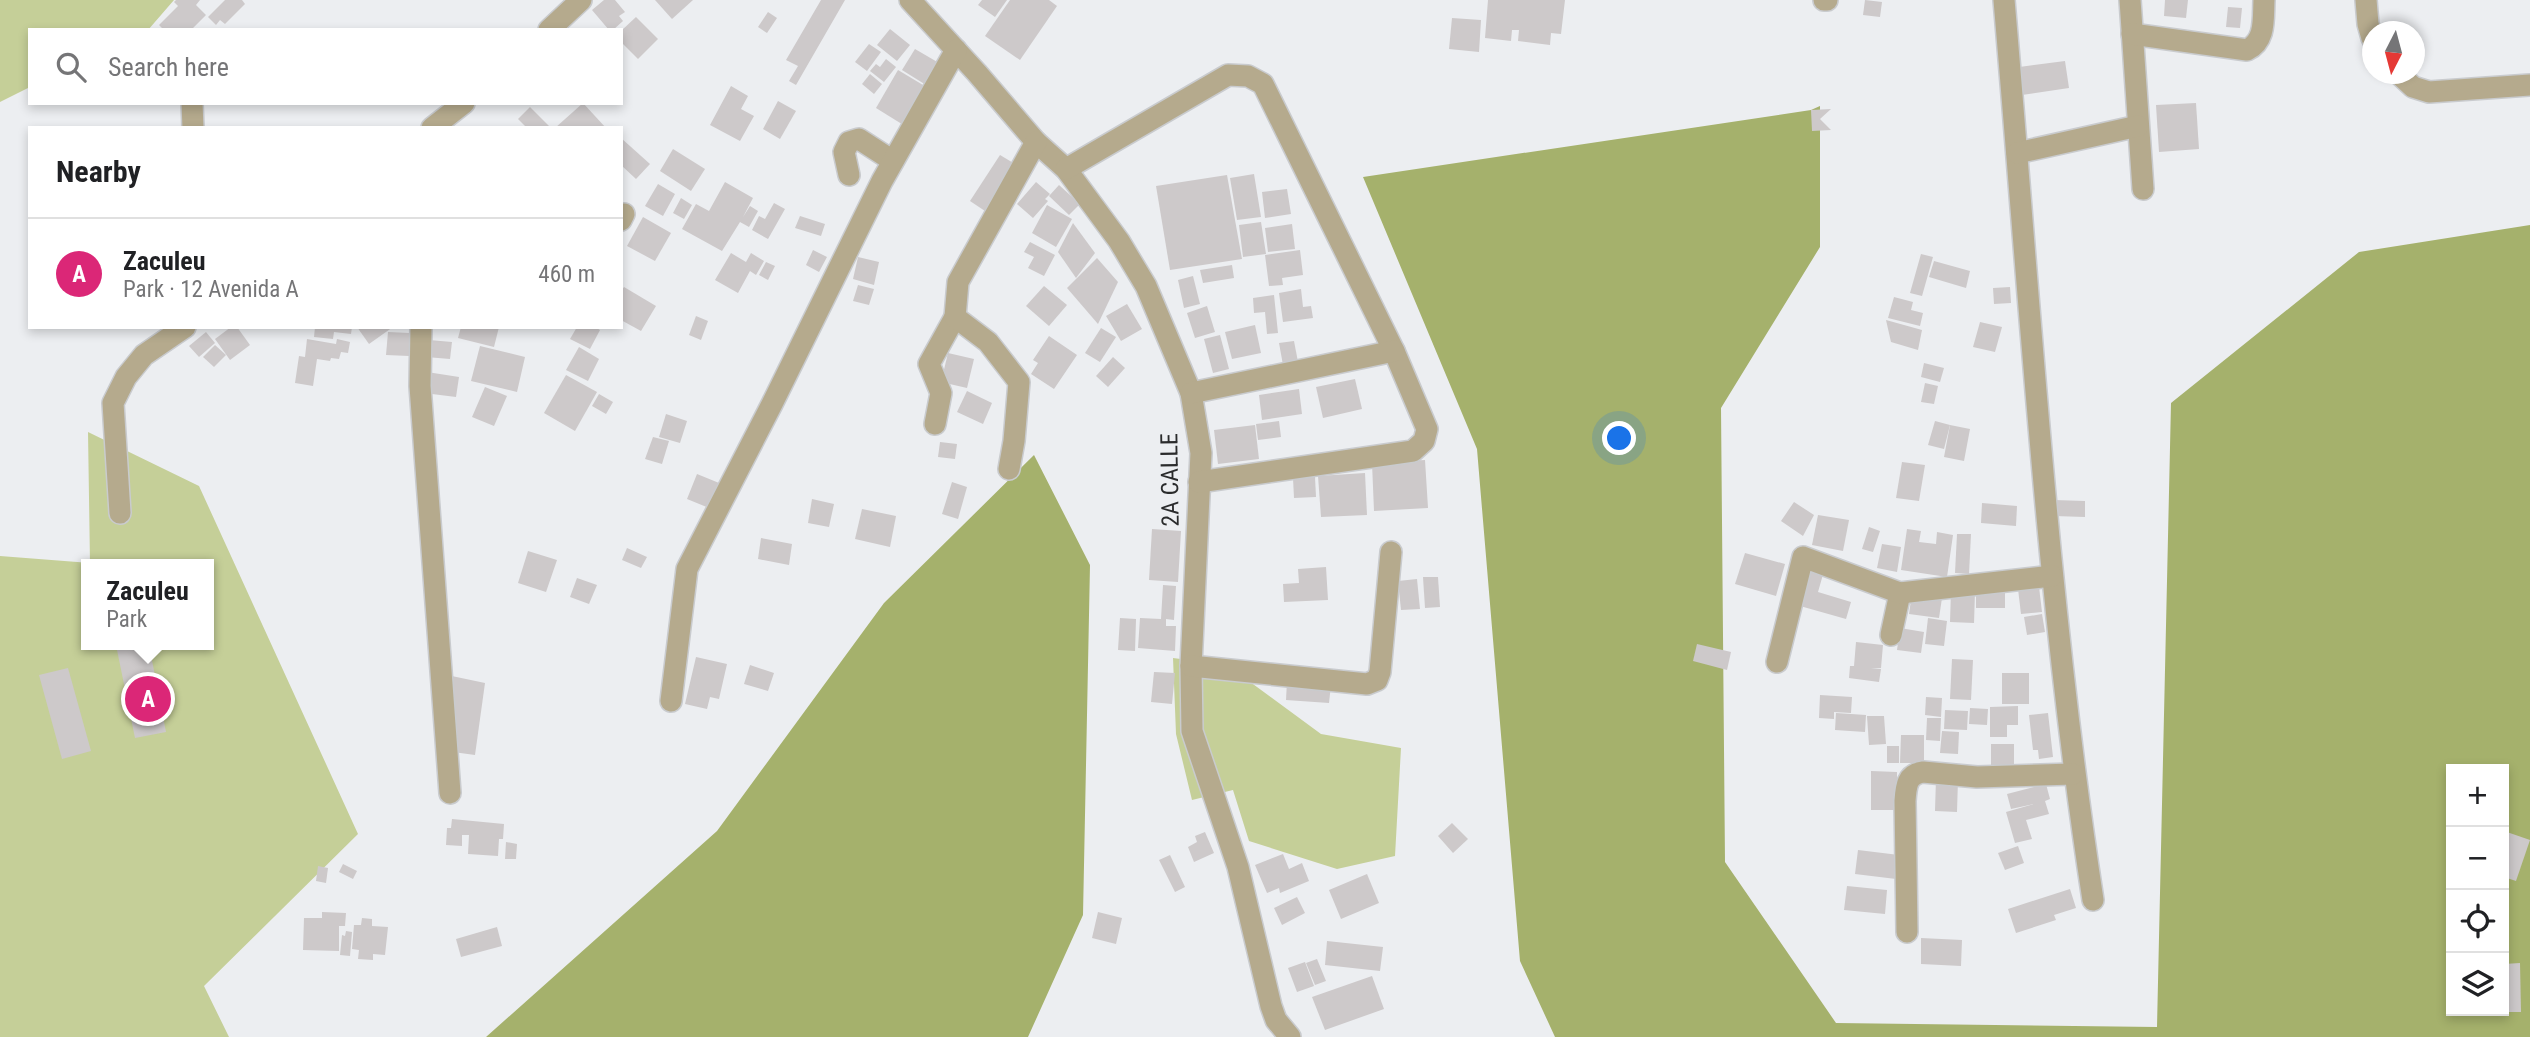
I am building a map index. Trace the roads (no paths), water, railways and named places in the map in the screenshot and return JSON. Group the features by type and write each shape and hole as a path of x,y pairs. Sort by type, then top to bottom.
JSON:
{"street":[{"path":"551,28 581,0"},
{"name":"2A CALLE","path":"910,0 1036,142 1066,169 1119,241 1146,286 1191,393 1201,453 1191,666 1192,731 1238,867 1271,1006 1284,1035"},
{"path":"2004,0 2052,576 2073,774 2093,900"},
{"path":"2130,0 2143,189"},
{"path":"2132,34 2246,50 2255,47 2261,38 2264,0"},
{"path":"2366,0 2368,21"},
{"path":"671,701 687,569 893,161 956,50"},
{"path":"1066,169 1228,75 1248,76 1263,84 1394,351 1427,429 1424,441 1413,451 1199,482"},
{"path":"2410,84 2429,92 2530,85"},
{"path":"192,105 193,126"},
{"path":"435,126 461,105"},
{"path":"2017,153 2138,126"},
{"path":"849,175 844,152 849,142 859,139 893,161"},
{"path":"936,424 941,393 929,364 955,317 958,282 1036,142"},
{"path":"955,317 988,342 1019,382 1009,469"},
{"path":"120,513 113,403 126,377 144,355 182,329"},
{"path":"421,329 420,386 450,793"},
{"path":"1191,393 1394,351"},
{"path":"1191,666 1367,684 1377,680 1380,672 1391,552"},
{"path":"1777,662 1803,557 1900,593 2052,576"},
{"path":"1891,635 1900,593"},
{"path":"1907,932 1905,801 1906,785 1915,773 1977,777 2073,774"}],"place":[{"name":"Zaculeu","path":"148,699"}]}
